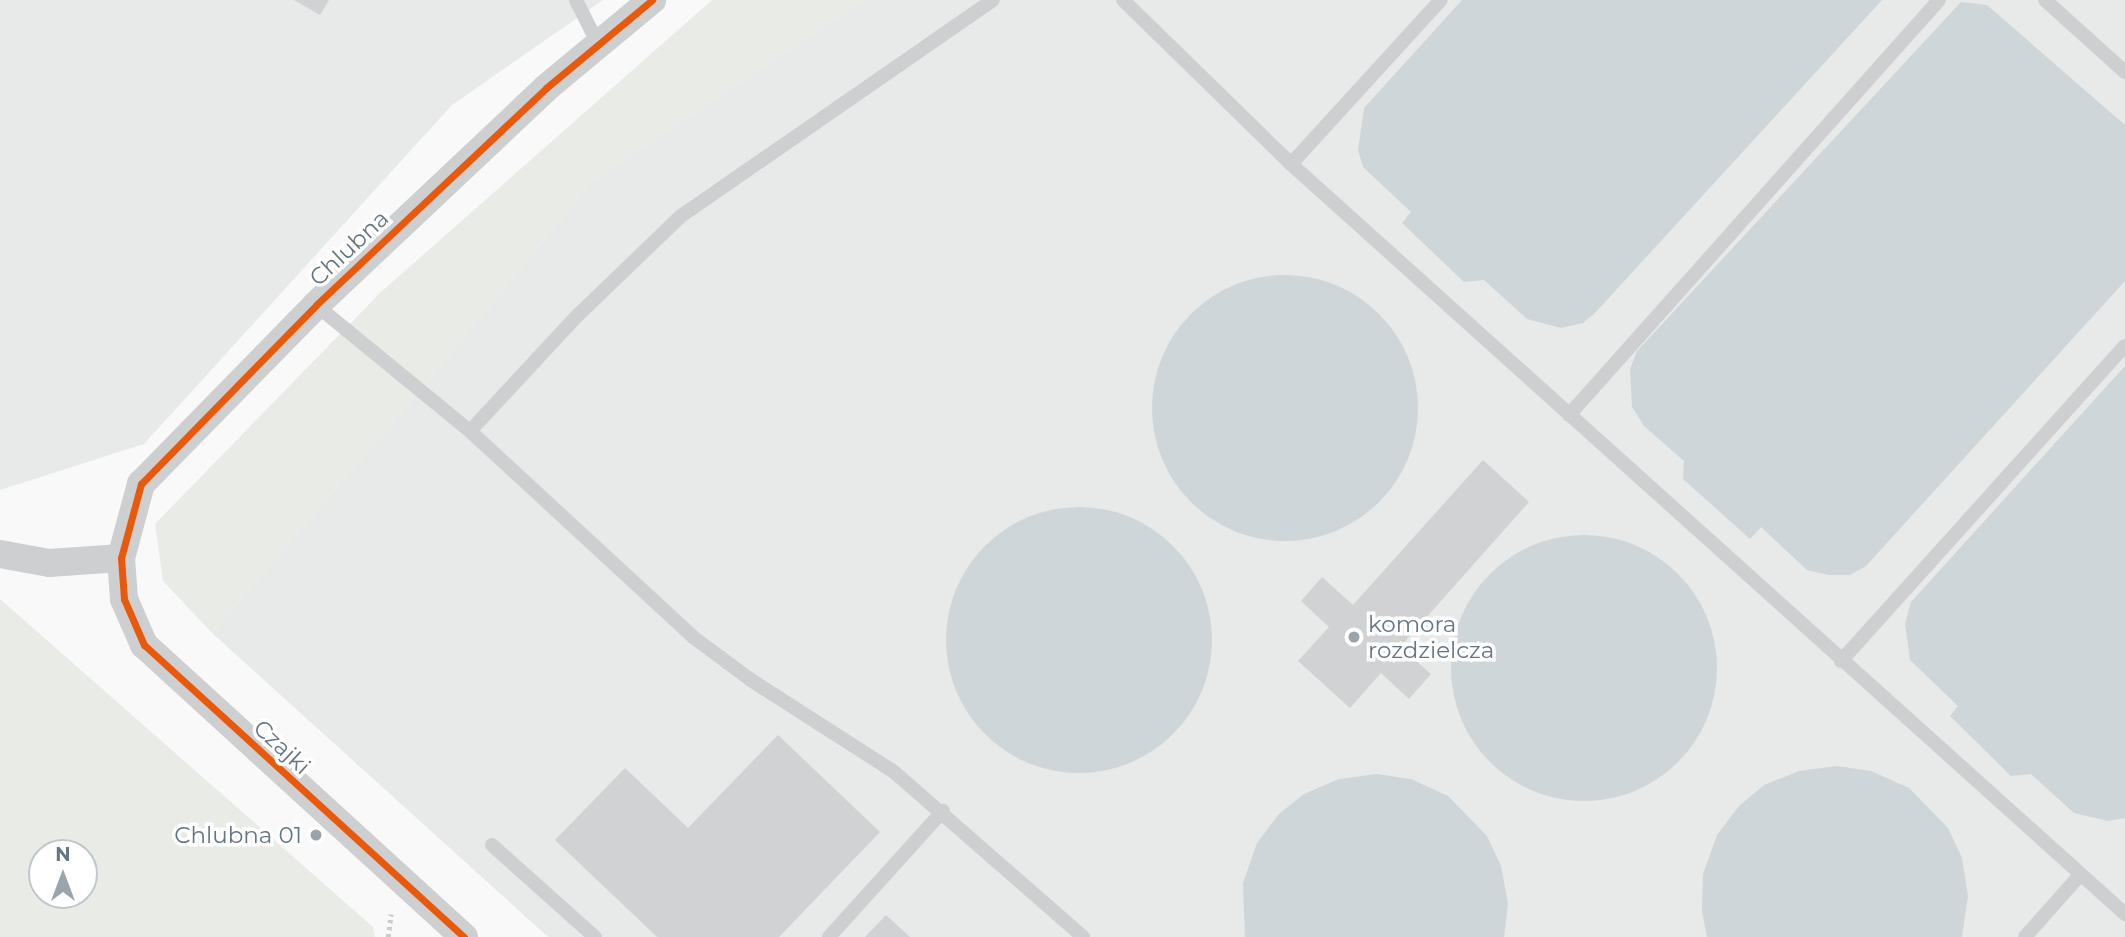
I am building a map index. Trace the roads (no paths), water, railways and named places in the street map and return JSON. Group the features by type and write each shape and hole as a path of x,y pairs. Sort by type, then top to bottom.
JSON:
{"street":[{"name":"Chlubna","path":"121,558 141,484 316,305 598,44 652,0"},
{"path":"0,554 49,563 121,558"},
{"name":"Czajki","path":"121,558 124,599 144,645 453,933"}],"lane":[{"path":"576,0 598,44"},
{"path":"470,431 576,316 681,216 993,0"},
{"path":"1123,0 1291,163 2080,875 2122,906"},
{"path":"1291,163 1441,0"},
{"path":"1569,415 1939,0"},
{"path":"2045,0 2125,72"},
{"path":"316,305 470,431 693,637 751,680 894,771 943,811 1082,937"},
{"path":"1841,660 2125,346"},
{"path":"829,937 943,811"},
{"path":"492,845 595,937"},
{"path":"2025,937 2080,875"}],"place":[{"name":"komora rozdzielcza","path":"1354,637"},
{"name":"Chlubna 01","path":"316,835"}]}
